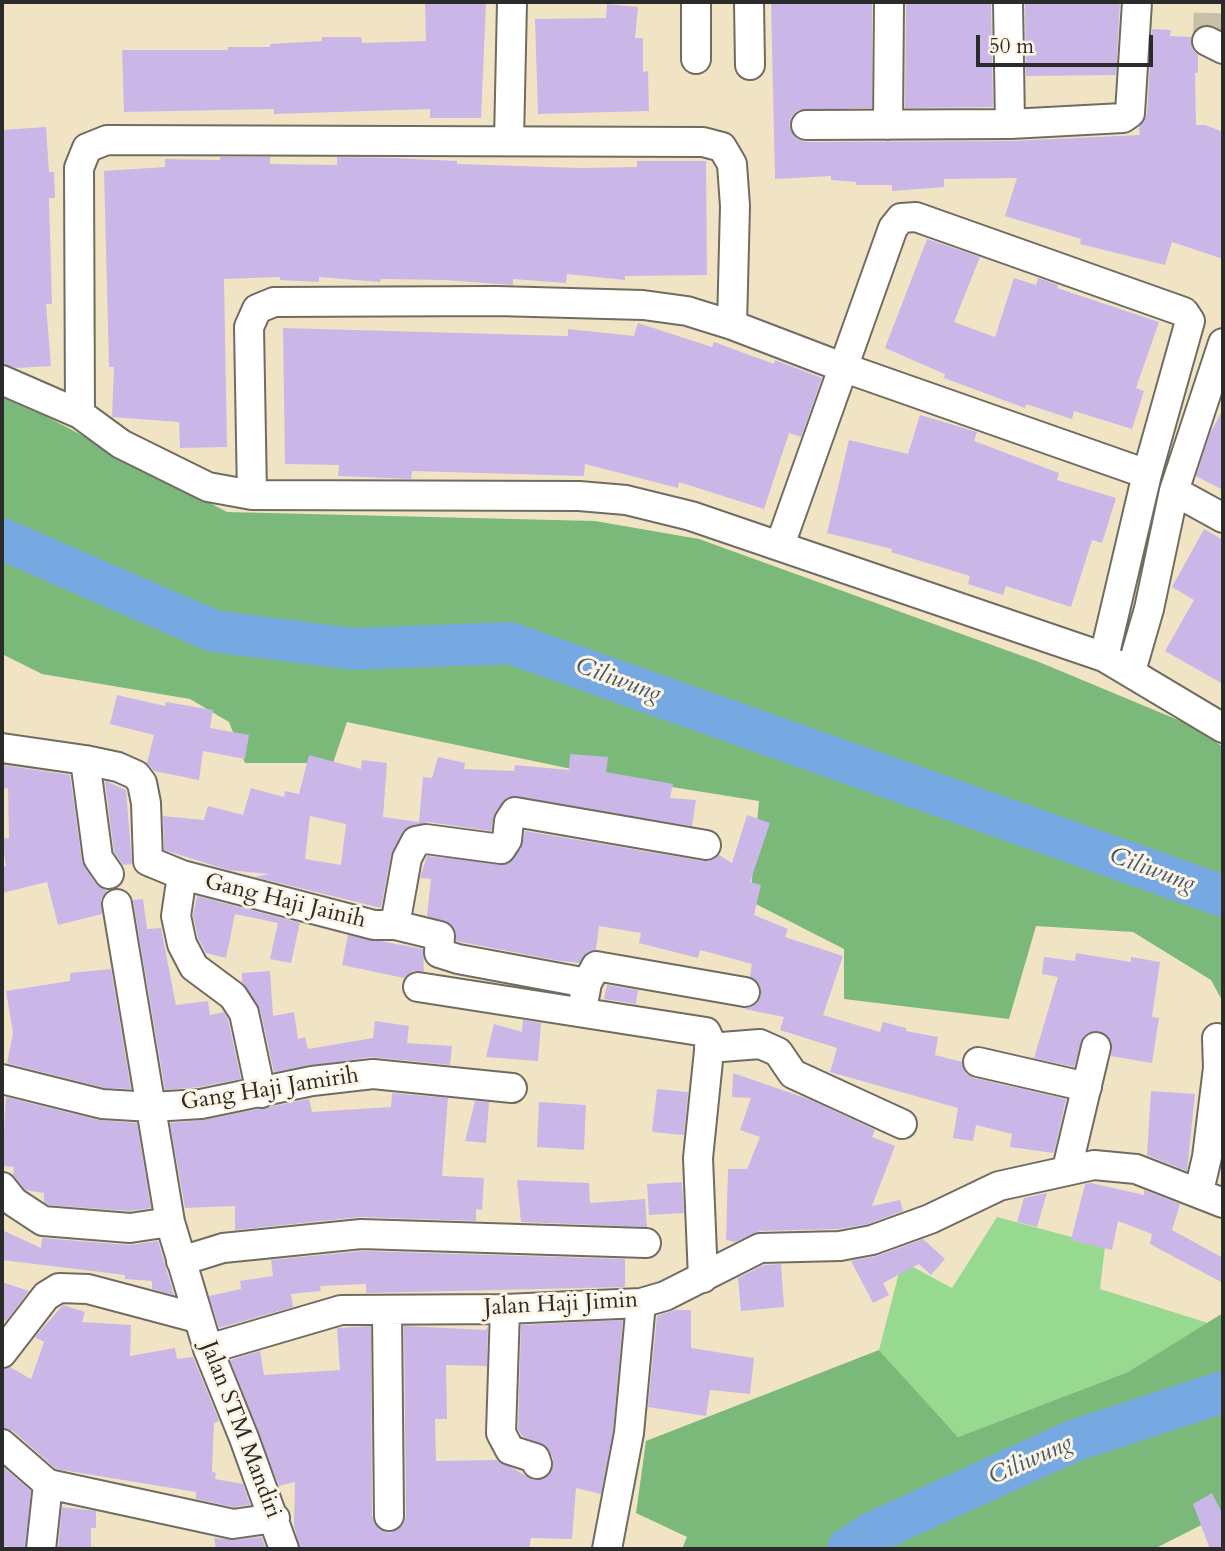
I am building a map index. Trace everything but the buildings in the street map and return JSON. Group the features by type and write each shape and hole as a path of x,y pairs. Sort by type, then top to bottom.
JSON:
{"street":[{"path":"509,141 512,2"},
{"path":"696,2 696,59"},
{"path":"749,2 750,65"},
{"path":"888,125 889,2"},
{"path":"1008,2 1010,124"},
{"path":"806,125 1010,124 1123,118 1130,113 1137,2"},
{"path":"80,414 79,168 87,148 107,140 703,142 722,147 732,164 733,178 732,325"},
{"path":"780,545 893,228 901,218 916,217 1184,312 1190,321 1189,334 1147,474 1104,657"},
{"path":"252,495 249,327 257,309 274,302 497,301 643,305 687,311 1147,474"},
{"path":"1131,671 1149,609 1174,491 1223,344"},
{"path":"2,380 80,414 121,444 162,467 208,487 252,495 602,498 626,500 691,516 1104,657 1223,728"},
{"path":"1174,491 1223,519"},
{"path":"2,748 85,760 98,858 109,874"},
{"name":"Gang Haji Jainih","path":"85,760 130,771 142,783 146,803 148,861 182,875 374,925 396,925 407,858 416,841 426,839 501,849 507,840 509,821 514,812 706,845"},
{"path":"182,875 176,916 181,944 194,967 233,996 244,1013 261,1093"},
{"name":"Jalan STM Mandiri","path":"117,904 170,1222 208,1349 275,1518 284,1549"},
{"path":"396,925 440,936 439,953 458,960 587,982"},
{"path":"581,1012 587,982 596,967 745,992"},
{"path":"418,987 706,1032 709,1048 698,1158 702,1278"},
{"path":"1211,1197 1207,1157 1218,1068 1217,1038"},
{"path":"709,1048 760,1044 778,1052 793,1074 902,1124"},
{"path":"1068,1169 1096,1047"},
{"path":"978,1062 1087,1087"},
{"name":"Gang Haji Jamirih","path":"2,1079 102,1104 152,1107 201,1104 312,1082 373,1074 512,1088"},
{"name":"Jalan Haji Jimin","path":"208,1349 341,1310 505,1309 641,1303 702,1278 760,1248 840,1246 872,1240 930,1219 999,1186 1094,1165 1136,1169 1211,1197"},
{"path":"2,1187 14,1202 43,1221 130,1228 170,1222"},
{"path":"181,1261 223,1248 361,1234 646,1243"},
{"path":"2,1353 47,1296 59,1288 88,1289 196,1314"},
{"path":"607,1549 629,1433 641,1303"},
{"path":"505,1309 502,1433 510,1450 534,1458 537,1464"},
{"path":"387,1311 389,1516"},
{"path":"2,1444 48,1484 233,1524 275,1518"},
{"path":"41,1549 48,1484"}],"green space":[{"path":"2,393 227,512 595,521 699,539 1039,662 1195,727 1223,747 1223,1002 1211,980 1133,932 1036,926 1009,1019 844,999 844,949 750,901 759,801 610,777 347,722 333,763 245,763 229,722 190,699 42,674 2,654"},
{"path":"997,1217 1105,1246 1100,1289 1208,1323 1128,1372 958,1437 879,1350 902,1261 952,1288"},
{"path":"1223,1313 1223,1514 1154,1549 682,1549 687,1537 636,1513 646,1441 879,1350 958,1437 1128,1372"}],"waterway":[{"name":"Ciliwung","path":"2,539 213,631 353,649 510,643 1223,896"},
{"name":"Ciliwung","path":"848,1549 872,1533 1073,1441 1223,1392"}],"tunnel":[{"path":"1207,41 1208,2"}]}
